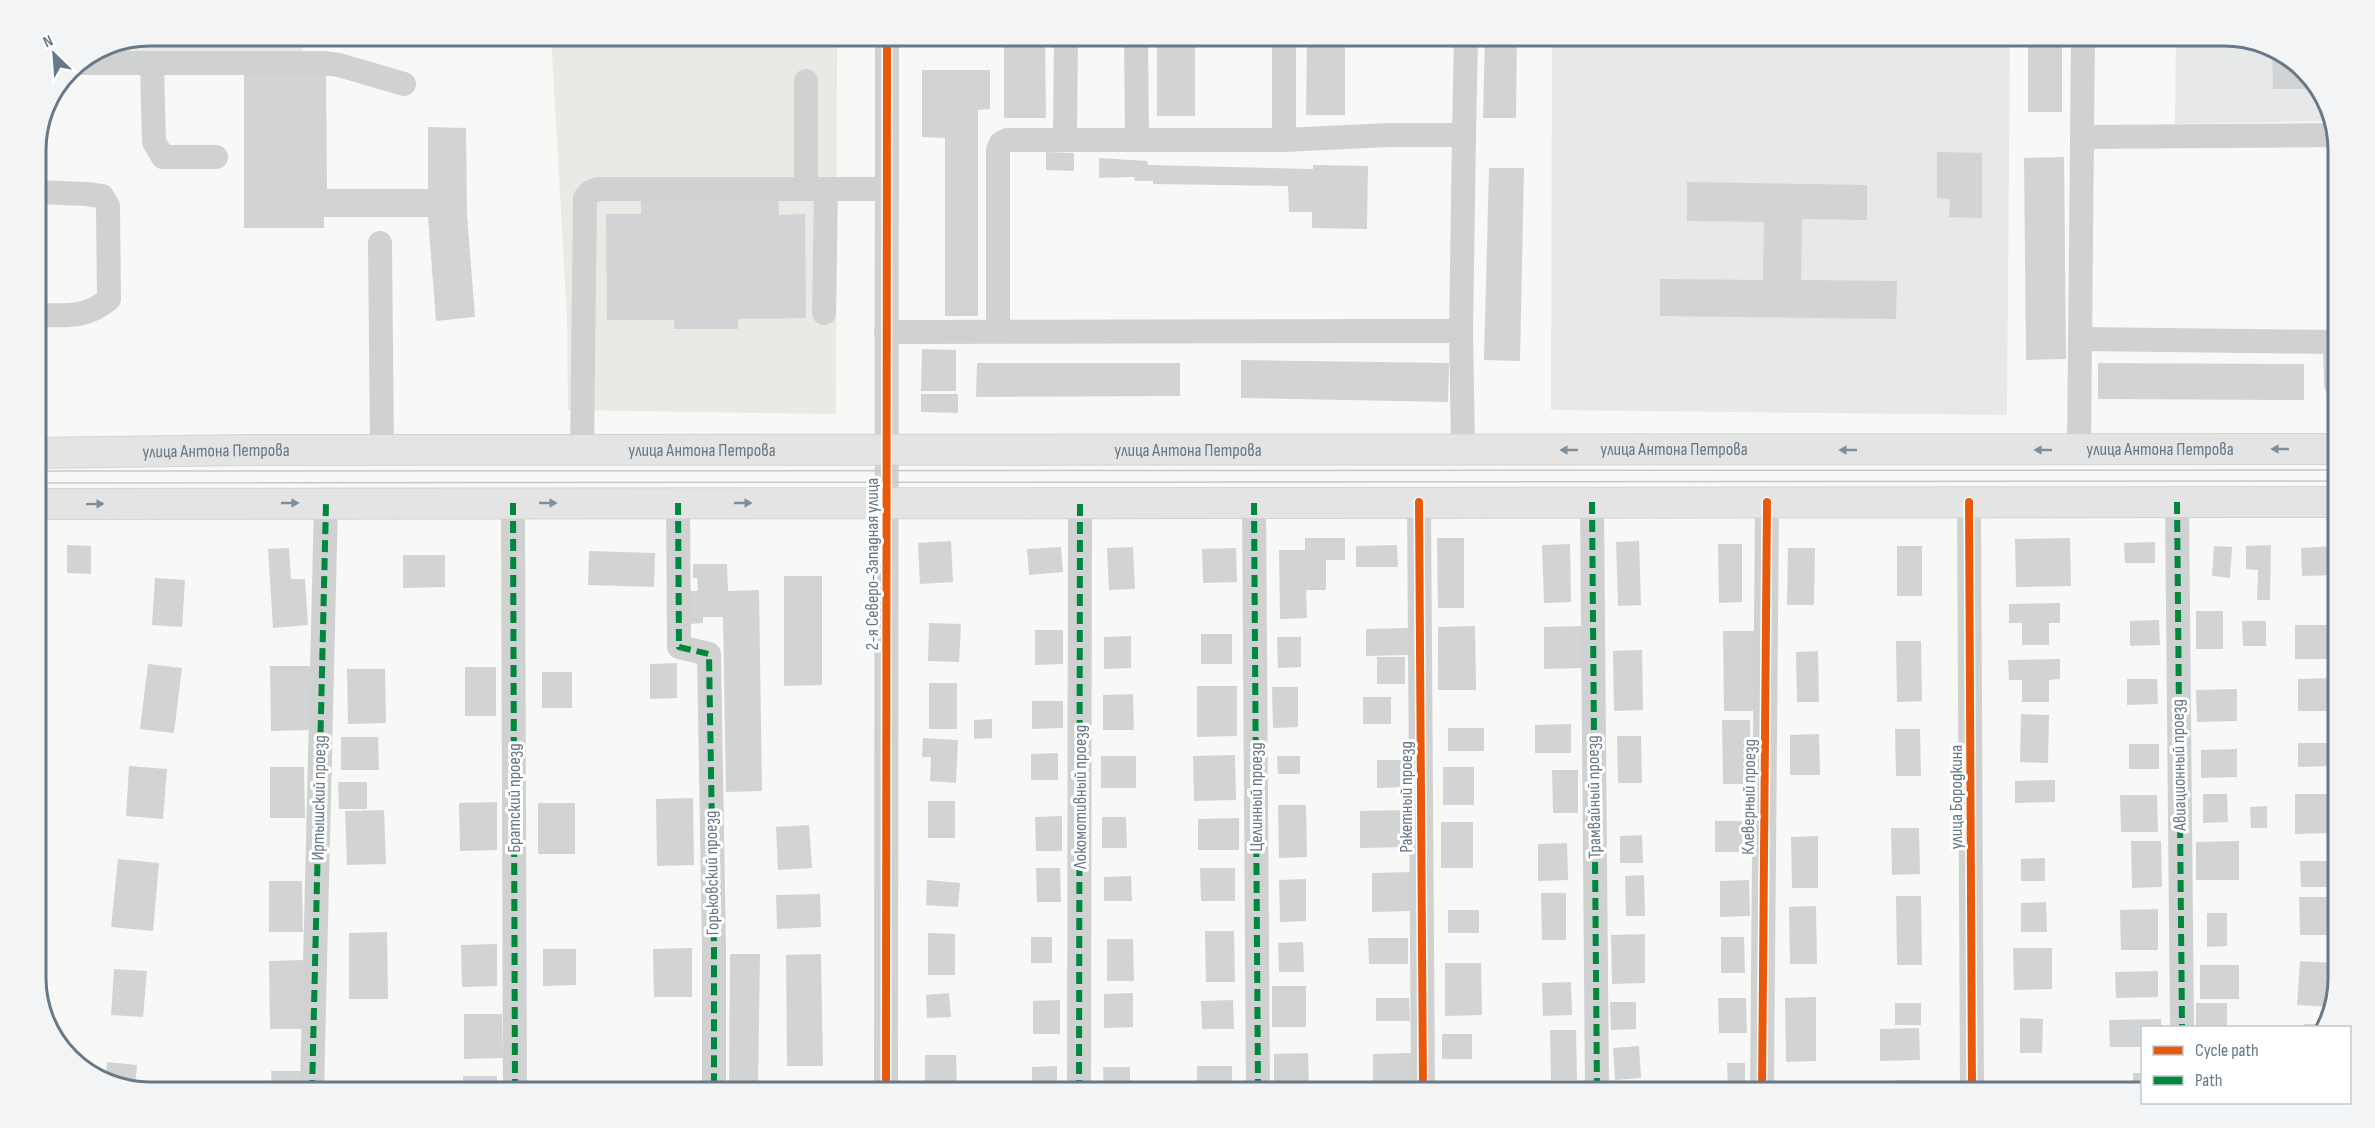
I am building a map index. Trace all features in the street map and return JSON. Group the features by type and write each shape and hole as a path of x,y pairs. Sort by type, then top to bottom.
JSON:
{"main road":[{"name":"улица Антона Петрова","path":"47,453 382,450 2328,449"},
{"path":"47,504 2328,502"}],"street":[{"name":"2-я Северо-Западная улица","path":"886,1082 887,46"},
{"path":"1065,139 1066,46"},
{"path":"1136,46 1137,139"},
{"path":"1284,46 1284,140"},
{"path":"1462,450 1461,331 1466,46"},
{"path":"2079,450 2083,46"},
{"path":"94,63 324,63 339,65 404,84"},
{"path":"152,64 154,142 163,157 216,157"},
{"path":"806,81 824,313"},
{"path":"998,331 998,150 1001,143 1007,140 1284,140 1389,135 1464,135"},
{"path":"2082,137 2327,135"},
{"path":"582,451 585,198 590,192 599,189 887,189"},
{"path":"47,192 102,196 108,206 109,299 97,310 84,314 47,315"},
{"path":"381,243 382,450"},
{"path":"886,332 1461,331"},
{"path":"2080,339 2328,342"},
{"name":"Ракетный проезд","path":"1419,502 1423,1082"},
{"name":"Трамвайный проезд","path":"1592,502 1597,1082"},
{"name":"Клеверный проезд","path":"1762,1082 1767,502"},
{"name":"улица Бородкина","path":"1969,502 1972,1082"},
{"name":"Авиационный проезд","path":"2177,502 2182,1026"},
{"name":"Иртышский проезд","path":"312,1082 326,503"},
{"name":"Братский проезд","path":"513,503 515,1082"},
{"name":"Горьковский проезд","path":"678,503 679,647 709,654 714,1082"},
{"name":"Локомотивный проезд","path":"1079,1082 1080,503"},
{"name":"Целинный проезд","path":"1254,503 1258,1082"}],"shaded area":[{"path":"150,46 302,46 302,52 115,53"},
{"path":"552,46 837,46 836,414 568,410 567,318"},
{"path":"1552,46 2010,46 2007,415 1551,410"},
{"path":"2176,46 2225,46 2245,48 2265,54 2283,64 2303,82 2318,104 2324,121 2175,124"}],"building":[{"path":"1004,46 1045,46 1046,118 1004,118"},
{"path":"1157,46 1195,46 1195,116 1157,116"},
{"path":"1307,46 1345,46 1345,115 1306,115"},
{"path":"1485,46 1517,46 1516,118 1483,118"},
{"path":"2028,46 2062,46 2062,112 2028,112"},
{"path":"2272,58 2293,72 2309,89 2273,89"},
{"path":"326,69 327,189 428,189 428,127 466,128 467,214 475,317 436,321 428,217 324,217 324,228 244,228 244,70"},
{"path":"922,70 990,70 990,109 978,110 978,316 945,316 945,138 922,137"},
{"path":"1046,152 1074,153 1074,171 1046,170"},
{"path":"1937,152 1982,153 1982,218 1949,217 1950,199 1937,198"},
{"path":"2064,157 2066,359 2026,360 2024,158"},
{"path":"1099,158 1147,161 1148,165 1313,169 1313,165 1368,166 1367,229 1312,228 1312,212 1289,212 1288,186 1153,184 1153,181 1135,181 1134,177 1099,178"},
{"path":"1489,168 1524,168 1520,361 1484,360"},
{"path":"1687,182 1867,185 1867,220 1802,219 1801,280 1897,281 1896,319 1660,316 1660,279 1763,280 1764,222 1687,221"},
{"path":"778,199 779,215 805,214 806,318 738,319 738,329 674,329 674,320 607,320 606,214 641,214 641,200"},
{"path":"922,349 956,350 956,391 921,391"},
{"path":"1241,360 1449,363 1448,402 1241,398"},
{"path":"977,363 1180,363 1180,396 976,397"},
{"path":"2098,363 2304,364 2304,400 2098,399"},
{"path":"921,394 958,394 958,413 921,412"},
{"path":"1305,538 1345,538 1345,560 1326,560 1326,590 1306,590 1307,618 1280,619 1279,550 1305,550"},
{"path":"1437,538 1464,538 1464,608 1438,608"},
{"path":"2070,538 2071,586 2016,587 2015,539"},
{"path":"951,541 953,582 920,584 918,543"},
{"path":"1639,541 1641,605 1618,606 1616,542"},
{"path":"2155,542 2155,563 2125,563 2124,543"},
{"path":"1570,544 1571,602 1544,603 1542,545"},
{"path":"1718,544 1742,544 1742,602 1719,603"},
{"path":"67,545 91,546 91,574 67,573"},
{"path":"1397,545 1398,567 1356,567 1356,546"},
{"path":"2271,545 2270,600 2257,600 2258,570 2246,569 2246,546"},
{"path":"1897,546 1922,546 1922,596 1897,596"},
{"path":"2214,546 2232,547 2230,578 2212,576"},
{"path":"2328,546 2328,575 2302,576 2301,548"},
{"path":"1061,547 1063,572 1029,575 1027,549"},
{"path":"1133,547 1135,589 1109,590 1107,548"},
{"path":"289,548 291,579 305,579 308,625 273,628 268,549"},
{"path":"1236,548 1237,582 1203,583 1202,549"},
{"path":"1788,548 1815,548 1814,605 1787,605"},
{"path":"589,551 655,553 654,587 588,585"},
{"path":"403,555 445,555 445,587 403,588"},
{"path":"693,564 727,564 728,591 759,590 762,791 726,792 723,617 703,617 703,623 690,624 689,591 698,591 697,578 693,578"},
{"path":"784,576 822,576 822,685 784,686"},
{"path":"155,578 185,580 182,627 152,625"},
{"path":"2060,603 2060,623 2049,623 2049,645 2022,645 2022,623 2009,623 2009,604"},
{"path":"2196,611 2223,611 2223,649 2196,649"},
{"path":"2159,620 2160,645 2130,646 2130,621"},
{"path":"2242,621 2266,621 2266,646 2243,646"},
{"path":"929,623 961,624 959,662 928,661"},
{"path":"2295,625 2327,625 2327,659 2295,659"},
{"path":"1475,626 1476,690 1438,690 1438,627"},
{"path":"1584,626 1584,668 1544,669 1544,627"},
{"path":"1408,628 1408,655 1366,656 1366,629"},
{"path":"1035,630 1063,630 1063,664 1035,665"},
{"path":"1723,631 1754,631 1755,711 1724,711"},
{"path":"1201,634 1232,634 1232,664 1201,664"},
{"path":"1131,636 1131,668 1104,669 1104,637"},
{"path":"1277,637 1301,637 1301,667 1278,668"},
{"path":"1896,641 1921,641 1922,701 1897,702"},
{"path":"1642,650 1643,710 1614,711 1613,651"},
{"path":"1818,651 1819,702 1797,702 1796,652"},
{"path":"1377,657 1405,657 1405,684 1377,684"},
{"path":"2060,659 2060,679 2049,680 2049,702 2022,702 2022,680 2009,680 2008,660"},
{"path":"677,663 677,698 650,699 650,664"},
{"path":"148,664 182,668 174,733 140,729"},
{"path":"270,666 310,666 311,730 271,731"},
{"path":"465,667 496,667 496,716 465,716"},
{"path":"347,669 385,669 386,723 348,724"},
{"path":"542,672 572,672 572,708 542,708"},
{"path":"2328,678 2328,711 2298,711 2298,679"},
{"path":"2127,679 2157,679 2158,704 2127,705"},
{"path":"929,683 957,683 957,729 929,729"},
{"path":"1197,686 1237,686 1237,736 1197,737"},
{"path":"1272,687 1298,687 1298,727 1273,728"},
{"path":"2237,689 2237,721 2197,722 2196,690"},
{"path":"1133,694 1134,730 1103,730 1103,695"},
{"path":"1363,697 1391,697 1391,724 1363,724"},
{"path":"1032,701 1063,701 1063,728 1032,729"},
{"path":"2021,714 2049,715 2048,763 2020,762"},
{"path":"992,719 992,738 974,739 974,720"},
{"path":"1722,720 1750,720 1751,784 1723,784"},
{"path":"1571,724 1571,753 1535,753 1535,725"},
{"path":"1448,728 1484,728 1484,751 1448,751"},
{"path":"1895,729 1920,729 1921,776 1896,776"},
{"path":"1819,734 1820,775 1790,775 1790,735"},
{"path":"1617,736 1641,736 1642,783 1618,783"},
{"path":"341,737 378,737 379,770 341,770"},
{"path":"923,738 958,740 956,783 930,781 931,757 922,757"},
{"path":"2298,743 2328,743 2328,766 2298,767"},
{"path":"2129,744 2159,744 2159,769 2129,769"},
{"path":"2237,749 2237,777 2201,778 2201,750"},
{"path":"1058,753 1058,780 1031,780 1031,754"},
{"path":"1235,755 1236,800 1194,801 1193,756"},
{"path":"1101,756 1136,756 1136,788 1101,788"},
{"path":"1277,756 1300,756 1300,774 1278,774"},
{"path":"1377,760 1405,760 1405,787 1377,788"},
{"path":"129,766 167,769 163,819 126,816"},
{"path":"270,767 304,767 305,818 270,818"},
{"path":"1443,767 1474,767 1474,805 1443,805"},
{"path":"1552,770 1578,770 1578,813 1553,813"},
{"path":"2055,780 2055,802 2015,803 2015,781"},
{"path":"338,782 367,782 367,809 339,809"},
{"path":"2203,794 2227,794 2228,822 2203,823"},
{"path":"2295,794 2328,794 2328,833 2295,834"},
{"path":"2120,795 2157,795 2158,832 2121,832"},
{"path":"693,798 694,865 657,866 656,799"},
{"path":"928,801 955,801 955,838 928,838"},
{"path":"497,802 497,850 460,851 459,803"},
{"path":"538,803 575,803 575,854 538,854"},
{"path":"1278,805 1306,805 1307,857 1279,858"},
{"path":"2267,806 2267,828 2251,828 2250,807"},
{"path":"384,810 386,864 347,865 345,811"},
{"path":"1407,810 1408,847 1360,848 1360,811"},
{"path":"1062,816 1062,851 1036,851 1035,817"},
{"path":"1102,817 1126,817 1127,848 1102,848"},
{"path":"1239,818 1239,850 1198,850 1198,819"},
{"path":"1715,821 1747,821 1748,852 1715,852"},
{"path":"1441,822 1473,822 1473,868 1441,868"},
{"path":"809,825 812,868 778,870 776,827"},
{"path":"1891,828 1919,828 1920,874 1892,875"},
{"path":"1642,835 1643,863 1620,863 1620,836"},
{"path":"1818,836 1818,888 1792,888 1791,837"},
{"path":"2131,841 2161,841 2162,887 2132,888"},
{"path":"2239,841 2239,880 2196,880 2196,842"},
{"path":"1567,843 1568,880 1538,881 1538,844"},
{"path":"2045,858 2045,881 2021,881 2021,859"},
{"path":"118,859 159,863 153,931 111,927"},
{"path":"2300,861 2328,861 2328,887 2301,887"},
{"path":"1036,868 1060,868 1061,902 1037,902"},
{"path":"1200,868 1235,868 1235,901 1201,901"},
{"path":"1413,872 1413,911 1372,912 1372,873"},
{"path":"1644,875 1645,916 1626,916 1625,876"},
{"path":"1131,876 1132,901 1104,901 1104,877"},
{"path":"1306,879 1306,921 1280,922 1279,880"},
{"path":"927,880 960,883 958,907 926,905"},
{"path":"1749,880 1750,916 1720,917 1720,881"},
{"path":"269,881 302,881 303,932 269,932"},
{"path":"1541,893 1566,893 1566,940 1542,940"},
{"path":"820,894 821,927 777,929 776,895"},
{"path":"1896,896 1921,896 1922,965 1897,965"},
{"path":"2299,897 2328,897 2328,935 2300,935"},
{"path":"2046,902 2047,932 2021,932 2021,903"},
{"path":"1816,906 1817,964 1790,964 1789,907"},
{"path":"2158,909 2158,950 2121,950 2120,910"},
{"path":"1448,910 1479,910 1479,933 1448,933"},
{"path":"2207,913 2227,913 2227,946 2207,947"},
{"path":"1205,931 1234,931 1235,982 1206,982"},
{"path":"387,932 388,999 349,999 349,933"},
{"path":"928,933 955,934 955,975 928,975"},
{"path":"1645,934 1645,983 1612,984 1611,935"},
{"path":"1031,937 1052,937 1052,963 1031,963"},
{"path":"1721,937 1744,937 1745,973 1721,973"},
{"path":"1368,938 1408,938 1408,964 1369,964"},
{"path":"1107,939 1133,939 1134,981 1107,981"},
{"path":"1303,942 1304,972 1279,972 1278,943"},
{"path":"497,944 497,986 462,987 461,945"},
{"path":"692,948 692,997 654,997 653,949"},
{"path":"2013,948 2052,948 2052,989 2014,990"},
{"path":"543,949 576,949 576,985 543,986"},
{"path":"730,954 760,954 758,1082 729,1082"},
{"path":"821,954 823,1066 787,1066 786,955"},
{"path":"305,960 306,1029 270,1029 269,961"},
{"path":"2300,961 2328,963 2327,998 2324,1007 2297,1005"},
{"path":"1445,963 1481,963 1482,1015 1445,1016"},
{"path":"2200,965 2239,965 2239,999 2200,999"},
{"path":"114,969 147,971 143,1017 111,1015"},
{"path":"2158,971 2158,997 2116,998 2115,972"},
{"path":"1571,982 1572,1015 1543,1016 1542,983"},
{"path":"1272,986 1306,986 1306,1027 1272,1027"},
{"path":"949,993 951,1017 927,1018 926,995"},
{"path":"1133,993 1133,1027 1104,1028 1104,994"},
{"path":"1816,997 1816,1061 1786,1062 1785,998"},
{"path":"1376,998 1409,998 1410,1021 1376,1021"},
{"path":"1718,998 1746,998 1747,1033 1719,1033"},
{"path":"1060,1000 1060,1034 1033,1034 1033,1001"},
{"path":"1233,1000 1234,1029 1202,1029 1201,1001"},
{"path":"1610,1002 1636,1002 1636,1029 1611,1030"},
{"path":"1895,1003 1921,1003 1921,1025 1895,1025"},
{"path":"2196,1003 2227,1003 2227,1026 2196,1026"},
{"path":"464,1014 502,1014 503,1058 464,1059"},
{"path":"2020,1018 2043,1019 2042,1053 2020,1053"},
{"path":"2161,1019 2161,1026 2141,1026 2141,1047 2110,1047 2109,1020"},
{"path":"2304,1024 2318,1024 2317,1026 2304,1026"},
{"path":"1919,1028 1920,1060 1880,1061 1880,1029"},
{"path":"1550,1030 1576,1030 1577,1080 1551,1080"},
{"path":"1442,1034 1472,1034 1472,1059 1442,1059"},
{"path":"1639,1046 1641,1078 1615,1080 1613,1048"},
{"path":"1308,1053 1309,1082 1274,1082 1274,1054"},
{"path":"1412,1053 1413,1082 1373,1082 1373,1054"},
{"path":"925,1055 956,1055 957,1082 925,1082"},
{"path":"107,1062 137,1065 136,1081 106,1072"},
{"path":"1727,1063 1745,1063 1745,1082 1728,1082"},
{"path":"1057,1066 1057,1082 1032,1082 1032,1067"},
{"path":"1197,1066 1232,1066 1232,1082 1197,1082"},
{"path":"1103,1067 1130,1067 1130,1082 1104,1082"},
{"path":"271,1071 302,1071 302,1082 272,1082"},
{"path":"2133,1073 2141,1073 2141,1082 2133,1082"},
{"path":"463,1076 497,1076 497,1082 463,1082"},
{"path":"1895,1080 1920,1080 1920,1082 1895,1082"}],"tram line":[{"path":"47,471 2328,470"},
{"path":"47,483 2328,481"}],"marked path":[{"path":"1592,502 1597,1082"},
{"path":"2177,502 2182,1026"},
{"path":"312,1082 326,503"},
{"path":"513,503 515,1082"},
{"path":"678,503 679,647 709,654 714,1082"},
{"path":"1079,1082 1080,503"},
{"path":"1254,503 1258,1082"}],"cycle path":[{"path":"886,1082 887,46"},
{"path":"1419,502 1423,1082"},
{"path":"1762,1082 1767,502"},
{"path":"1969,502 1972,1082"}]}
